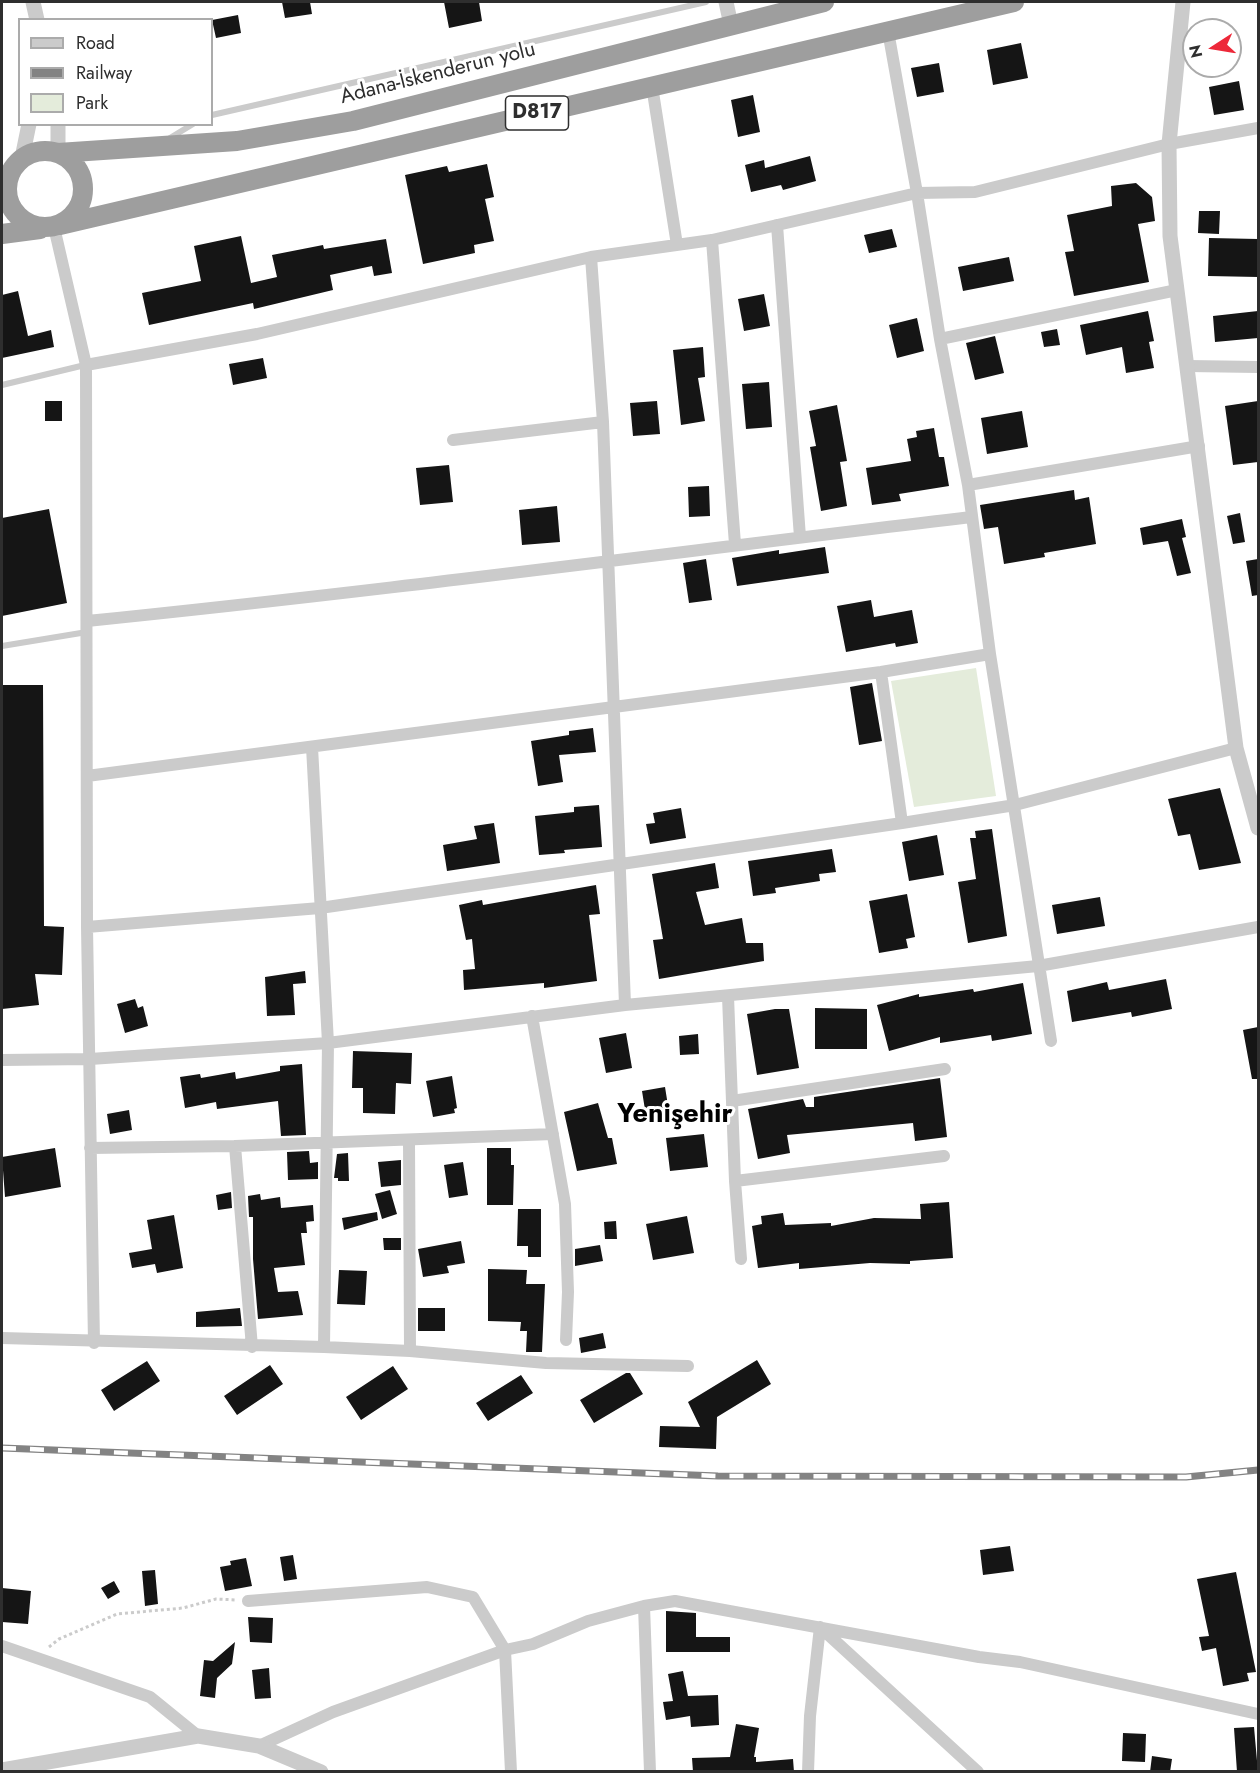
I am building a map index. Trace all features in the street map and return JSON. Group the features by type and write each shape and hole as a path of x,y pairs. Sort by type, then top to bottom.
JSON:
{"highway":[{"name":"Adana-İskenderun yolu","path":"58,153 237,141 353,121 824,2"},
{"name":"D817","path":"2,234 54,226 1014,2"},
{"path":"2,166 33,152 58,153 69,159 78,169 83,181 83,195 79,207 71,218 54,226 24,222 9,202 8,178 22,158"}],"street":[{"path":"34,2 35,18"},
{"path":"726,2 732,25"},
{"path":"1183,2 1169,144 1170,236 1199,446 1236,748 1258,828"},
{"path":"888,31 940,339 968,486 990,654 1051,1041"},
{"path":"652,86 677,245"},
{"path":"22,158 29,126"},
{"path":"58,126 58,153"},
{"path":"86,365 257,334 591,257 712,240 917,193 975,192 1169,144 1258,128"},
{"path":"777,225 800,537"},
{"path":"54,226 86,365 87,927 94,1343"},
{"path":"712,240 735,544"},
{"path":"591,257 603,422 611,708 625,1005"},
{"path":"940,339 1177,290"},
{"path":"1188,366 1258,367"},
{"path":"453,440 603,422"},
{"path":"968,486 1199,446"},
{"path":"87,627 735,544 971,517"},
{"path":"87,776 881,672 990,654"},
{"path":"881,672 902,823"},
{"path":"312,747 328,1043 324,1347"},
{"path":"87,927 320,908 902,823 1015,805 1236,748"},
{"path":"2,1060 90,1059 328,1043 625,1005 1038,966 1258,927"},
{"path":"728,996 735,1181 741,1259"},
{"path":"532,1017 566,1204 568,1292 566,1340"},
{"path":"732,1101 945,1069"},
{"path":"90,1148 328,1144 553,1134"},
{"path":"409,1141 410,1351"},
{"path":"235,1146 252,1347"},
{"path":"735,1181 944,1156"},
{"path":"2,1338 94,1343 324,1347 410,1351 546,1363 688,1366"},
{"path":"248,1601 427,1587 473,1597 505,1650 511,1772"},
{"path":"259,1746 333,1712 505,1650 533,1644 588,1621 644,1606 675,1601 979,1657 1020,1662 1258,1714"},
{"path":"644,1606 650,1772"},
{"path":"808,1772 810,1716 820,1627"},
{"path":"820,1627 978,1772"},
{"path":"2,1646 150,1697 198,1736"},
{"path":"2,1770 198,1736 259,1746 321,1772"}],"lane":[{"path":"213,115 706,2"},
{"path":"158,146 190,126"},
{"path":"2,385 86,365"},
{"path":"2,646 87,627"}],"path":[{"path":"36,1658 59,1639 117,1614 183,1608 216,1599 248,1601"}],"green space":[{"path":"976,668 996,796 914,807 891,681"}],"building":[{"path":"282,2 310,2 312,14 285,18"},
{"path":"444,2 479,2 482,21 449,28"},
{"path":"238,15 241,33 216,38 213,20"},
{"path":"1021,43 1028,78 993,85 987,50"},
{"path":"939,63 944,92 917,97 911,68"},
{"path":"1239,81 1244,110 1214,115 1209,87"},
{"path":"753,95 760,132 738,137 731,100"},
{"path":"810,156 816,181 783,190 781,185 751,192 745,165 764,160 765,168"},
{"path":"487,164 494,197 485,199 494,241 474,245 475,253 423,264 405,175 447,166 449,172"},
{"path":"1136,183 1152,197 1155,221 1138,224 1149,282 1074,296 1065,252 1074,251 1067,215 1112,206 1111,186"},
{"path":"1199,211 1220,211 1219,234 1198,233"},
{"path":"892,229 897,247 869,253 864,235"},
{"path":"241,236 251,283 277,277 272,255 323,245 324,249 386,239 392,273 374,276 372,266 330,275 333,290 254,309 253,303 149,325 142,293 201,281 194,246"},
{"path":"1209,238 1258,239 1258,277 1208,276"},
{"path":"1009,257 1014,281 963,291 958,267"},
{"path":"18,291 28,336 51,330 54,347 2,358 2,295"},
{"path":"764,294 770,326 744,331 738,299"},
{"path":"1148,311 1154,341 1149,342 1154,368 1126,373 1122,347 1086,355 1080,325"},
{"path":"1258,311 1258,338 1215,342 1213,316"},
{"path":"917,318 924,351 897,358 889,325"},
{"path":"1057,329 1060,345 1044,347 1041,332"},
{"path":"995,336 1004,373 975,380 966,343"},
{"path":"703,347 705,377 698,378 705,421 681,425 673,350"},
{"path":"263,358 267,378 233,385 229,364"},
{"path":"769,382 772,427 746,429 742,384"},
{"path":"45,401 62,401 62,421 45,421"},
{"path":"657,401 660,434 633,436 630,403"},
{"path":"1258,401 1258,462 1233,465 1225,406"},
{"path":"837,405 847,461 840,462 847,506 821,511 810,447 816,446 809,411"},
{"path":"1022,411 1028,447 987,454 981,418"},
{"path":"934,428 939,457 944,457 949,486 899,494 901,501 872,505 866,468 911,461 907,439 917,437 916,431"},
{"path":"449,465 453,502 420,505 416,468"},
{"path":"709,486 710,516 689,517 688,487"},
{"path":"1074,490 1075,500 1089,497 1096,544 1044,553 1045,557 1004,564 998,527 984,529 980,505"},
{"path":"557,506 560,542 522,545 519,510"},
{"path":"49,509 67,603 2,616 2,518"},
{"path":"1240,513 1245,542 1233,544 1227,516"},
{"path":"1182,519 1186,537 1182,538 1191,573 1177,576 1168,541 1143,545 1140,528"},
{"path":"825,547 829,573 737,586 732,558 779,550 779,554"},
{"path":"706,559 712,600 689,603 683,563"},
{"path":"1258,559 1258,595 1252,596 1246,561"},
{"path":"871,600 874,617 912,610 918,643 896,647 895,643 846,652 837,606"},
{"path":"872,683 882,741 859,745 850,687"},
{"path":"2,685 43,685 44,926 64,927 62,975 35,974 39,1005 2,1009"},
{"path":"593,728 596,752 559,755 563,782 538,786 531,741 569,735 569,731"},
{"path":"1220,788 1241,863 1199,870 1190,834 1178,836 1168,799"},
{"path":"599,805 602,847 564,850 565,853 539,855 535,816 574,812 574,807"},
{"path":"681,808 686,838 650,844 646,824 655,823 653,813"},
{"path":"494,823 500,863 447,871 443,845 477,839 474,826"},
{"path":"992,829 1007,936 968,943 958,882 976,879 970,838 976,838 975,831"},
{"path":"937,835 944,875 909,881 902,842"},
{"path":"832,849 836,872 819,874 820,881 775,888 776,893 753,896 748,861"},
{"path":"715,863 719,888 696,892 705,925 742,918 746,943 763,943 764,961 659,979 653,940 663,939 652,874"},
{"path":"596,885 600,914 589,915 597,981 544,988 544,983 464,990 463,970 475,969 472,939 466,940 459,905 482,900 483,905"},
{"path":"907,894 915,937 906,939 908,948 879,953 869,901"},
{"path":"1100,897 1105,926 1057,934 1052,905"},
{"path":"305,971 306,983 293,984 295,1015 267,1016 265,977"},
{"path":"1166,979 1172,1009 1132,1017 1131,1012 1072,1022 1067,991 1107,982 1109,990"},
{"path":"1023,983 1032,1034 992,1041 991,1035 940,1043 940,1037 889,1051 877,1005 919,994 919,997 973,989 974,992"},
{"path":"135,999 138,1008 143,1006 148,1026 125,1033 117,1004"},
{"path":"815,1008 867,1009 867,1049 815,1049"},
{"path":"789,1009 799,1068 757,1075 747,1014"},
{"path":"1258,1027 1258,1079 1252,1079 1243,1030"},
{"path":"626,1033 632,1068 606,1073 599,1038"},
{"path":"698,1034 699,1054 680,1055 679,1036"},
{"path":"353,1051 412,1053 411,1084 396,1083 395,1114 363,1113 363,1088 352,1088"},
{"path":"302,1064 306,1135 281,1136 278,1101 217,1109 216,1102 185,1108 180,1077 200,1074 201,1078 235,1072 236,1079 280,1071 280,1066"},
{"path":"452,1076 457,1108 454,1109 455,1113 433,1117 426,1081"},
{"path":"940,1078 947,1137 915,1141 913,1123 787,1135 790,1153 758,1159 748,1109 803,1099 806,1107 814,1107 814,1097"},
{"path":"665,1087 669,1112 646,1116 642,1091"},
{"path":"598,1103 608,1138 612,1138 617,1164 577,1171 564,1112"},
{"path":"129,1110 132,1130 110,1134 107,1114"},
{"path":"704,1134 708,1167 670,1171 666,1138"},
{"path":"55,1148 61,1187 5,1197 2,1157"},
{"path":"487,1148 511,1148 511,1165 514,1165 513,1205 487,1205"},
{"path":"309,1151 310,1163 318,1162 318,1179 288,1180 287,1152"},
{"path":"348,1153 349,1181 338,1181 338,1178 334,1178 337,1154"},
{"path":"401,1160 401,1185 381,1187 378,1162"},
{"path":"463,1162 468,1195 449,1198 444,1165"},
{"path":"390,1190 397,1214 382,1219 375,1194"},
{"path":"231,1192 232,1208 218,1210 216,1195"},
{"path":"260,1194 261,1200 280,1197 281,1208 313,1205 314,1221 306,1222 307,1233 301,1233 305,1265 274,1268 278,1292 298,1291 303,1315 258,1319 253,1259 253,1217 249,1217 248,1196"},
{"path":"949,1202 953,1258 910,1261 910,1264 870,1263 799,1269 799,1263 758,1268 752,1226 762,1224 761,1216 783,1213 785,1225 831,1223 831,1226 874,1218 921,1219 920,1204"},
{"path":"518,1209 541,1209 541,1257 528,1257 528,1246 517,1246"},
{"path":"377,1212 378,1220 344,1230 342,1218"},
{"path":"174,1215 183,1268 157,1273 155,1264 132,1268 129,1253 152,1249 147,1220"},
{"path":"687,1216 694,1253 653,1260 646,1224"},
{"path":"616,1221 617,1239 605,1239 604,1222"},
{"path":"383,1238 401,1238 401,1250 384,1250"},
{"path":"461,1241 465,1263 447,1266 449,1273 423,1277 418,1249"},
{"path":"600,1245 603,1261 575,1266 575,1249"},
{"path":"488,1269 527,1270 526,1284 545,1284 542,1352 526,1352 527,1331 520,1331 521,1322 488,1321"},
{"path":"339,1270 367,1271 365,1305 337,1304"},
{"path":"240,1308 242,1326 196,1327 196,1312"},
{"path":"418,1308 445,1308 445,1331 418,1331"},
{"path":"603,1333 606,1348 581,1353 579,1338"},
{"path":"757,1360 771,1384 717,1417 716,1449 659,1447 660,1426 700,1427 688,1402"},
{"path":"147,1361 160,1381 114,1411 101,1390"},
{"path":"270,1365 283,1384 237,1415 224,1396"},
{"path":"393,1366 408,1389 361,1420 346,1397"},
{"path":"626,1373 630,1373 643,1394 594,1423 580,1400"},
{"path":"521,1375 533,1393 488,1421 476,1403"},
{"path":"1010,1546 1014,1571 983,1575 980,1550"},
{"path":"293,1555 297,1579 284,1581 280,1557"},
{"path":"246,1558 252,1586 225,1591 220,1567 231,1565 230,1561"},
{"path":"155,1570 158,1604 145,1606 142,1571"},
{"path":"1236,1572 1256,1672 1247,1673 1249,1681 1223,1686 1216,1648 1202,1651 1199,1637 1209,1636 1197,1579"},
{"path":"114,1581 120,1592 108,1599 101,1588"},
{"path":"2,1588 31,1591 28,1624 2,1622"},
{"path":"666,1611 696,1613 696,1637 730,1637 730,1652 666,1652"},
{"path":"248,1617 273,1618 272,1643 250,1642"},
{"path":"235,1642 232,1664 217,1678 215,1698 200,1696 204,1660 213,1661"},
{"path":"269,1668 271,1698 255,1699 252,1670"},
{"path":"683,1671 688,1696 718,1695 719,1725 691,1727 690,1716 666,1720 663,1702 673,1701 668,1674"},
{"path":"736,1724 759,1728 754,1757 756,1757 756,1762 793,1759 794,1772 693,1772 692,1758 730,1757"},
{"path":"1254,1727 1258,1772 1237,1772 1234,1728"},
{"path":"1123,1733 1146,1734 1145,1762 1122,1761"},
{"path":"1152,1756 1172,1759 1170,1772 1150,1772"}],"railway":[{"path":"2,1448 718,1476 1186,1477 1258,1470"}],"district":[{"name":"Yenişehir","path":"675,1115"}]}
